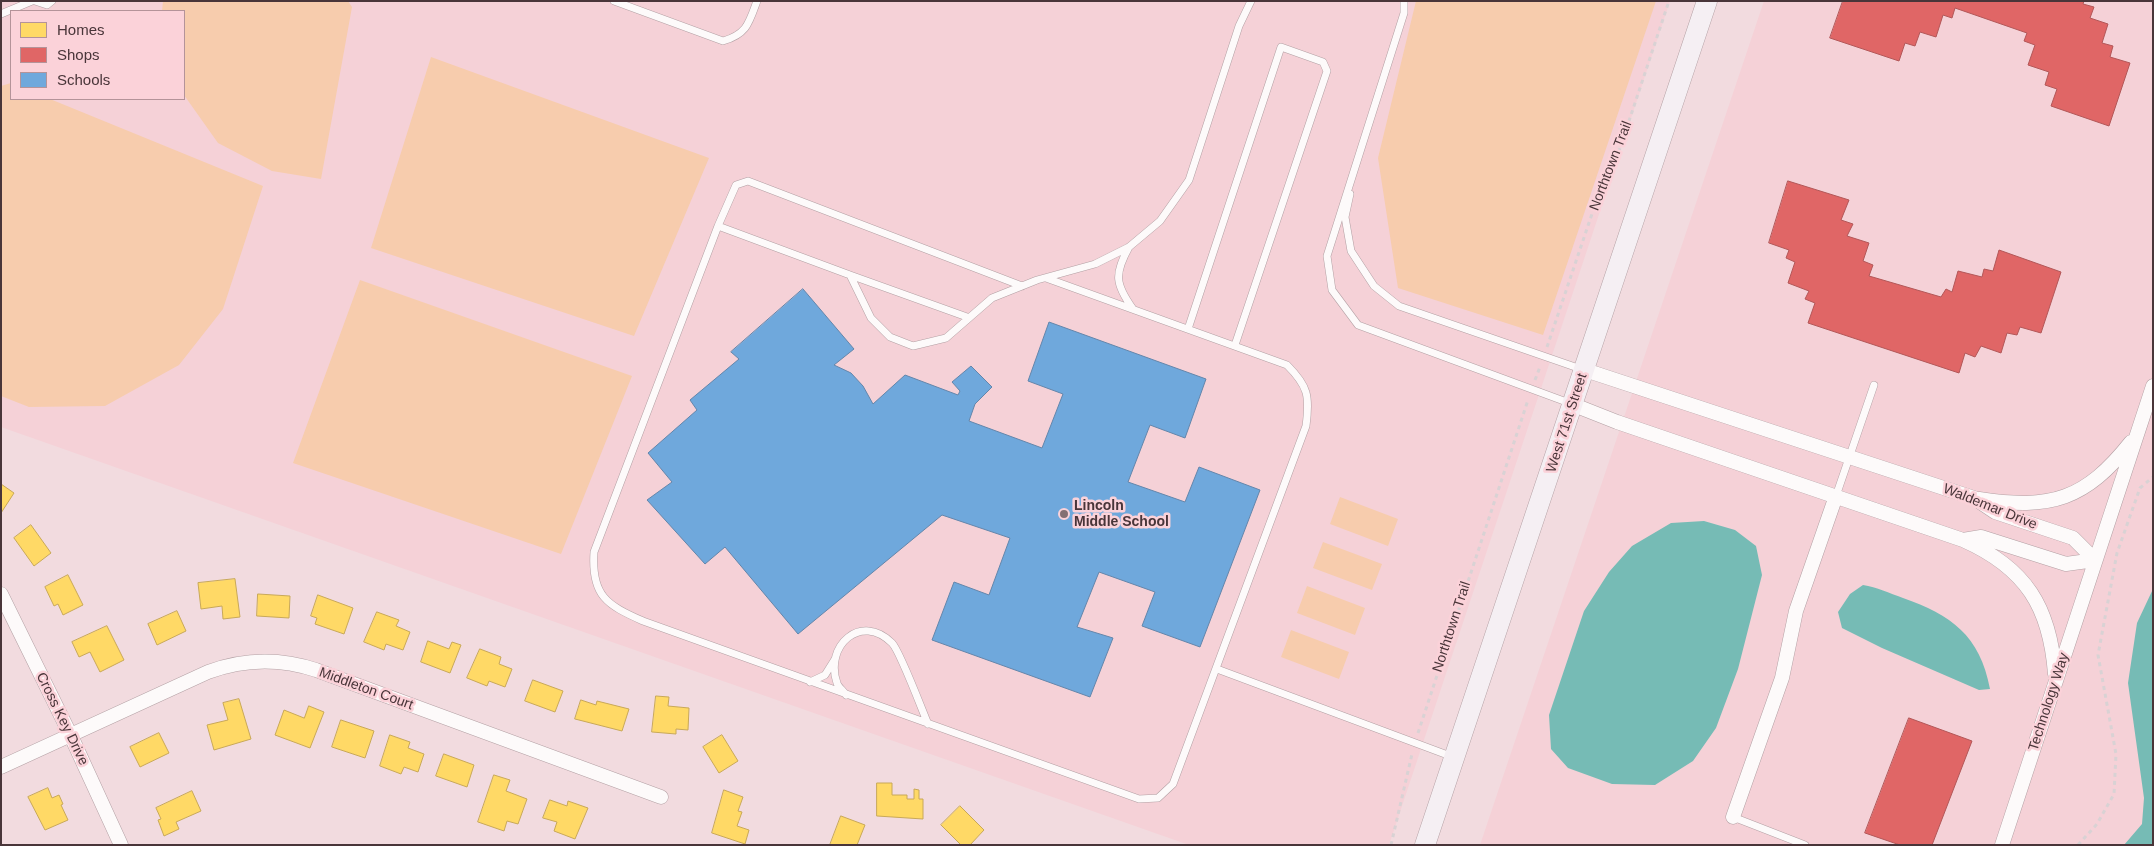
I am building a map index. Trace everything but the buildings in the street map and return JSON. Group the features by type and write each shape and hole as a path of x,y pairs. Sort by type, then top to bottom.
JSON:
{"main road":[{"name":"West 71st Street","path":"1425,845 1456,758 1708,1"}],"street":[{"name":"Waldemar Drive","path":"1585,370 1974,498 1995,512 2073,538 2095,560"},
{"name":"Technology Way","path":"2002,845 2153,386"},
{"name":"Waldemar Drive","path":"1574,405 1617,422 1963,540 1981,537 2066,564 2095,560"},
{"path":"1974,498 2033,504 2049,502 2066,496 2098,476 2120,456 2136,436"},
{"path":"1733,817 1782,678 1796,611 1836,496"},
{"path":"1963,540 2004,561 2030,592 2040,608 2048,633 2053,654 2055,682"},
{"name":"Cross Key Drive","path":"1,594 71,736 121,845"},
{"name":"Middleton Court","path":"1,767 216,669 241,663 283,662 316,670 661,797"}],"lane":[{"path":"11,10 33,1 47,5 52,1"},
{"path":"614,1 723,41 739,36 749,21 757,1"},
{"path":"850,275 871,318 890,337 913,346 946,338 967,317 992,298 1046,278 1095,264 1129,247 1160,221 1189,180 1239,26 1250,1"},
{"path":"1404,1 1404,13 1354,167 1328,256 1332,290 1358,326 1574,405"},
{"path":"1188,328 1281,47 1323,62 1327,71 1234,345"},
{"path":"1354,167 1345,218 1351,251 1374,286 1399,306 1585,370"},
{"path":"1022,286 748,181 736,185 718,226 594,552 593,571 600,591 613,608 644,621 1139,799 1158,798 1173,784 1306,426 1309,402 1302,381 1286,365 1046,278"},
{"path":"718,226 967,317"},
{"path":"1129,247 1118,267 1121,293 1134,309"},
{"path":"1836,496 1874,385"},
{"path":"810,682 825,674 835,659 842,642 855,632 873,630 893,644 928,724"},
{"path":"835,659 837,683 846,695"},
{"path":"1216,669 1456,758"},
{"path":"1733,817 1806,845"}],"path":[{"name":"Northtown Trail","path":"1391,845 1415,743 1523,412 1596,202 1619,151 1670,1"},
{"path":"2078,845 2097,824 2114,794 2116,754 2098,654 2118,553 2140,488 2153,477"}],"shaded area":[{"path":"1,1 1670,1 1389,845 1189,845 1,427"},
{"path":"163,1 348,1 352,7 321,179 272,171 218,143 185,96 185,10 162,10"},
{"path":"1416,1 1656,1 1543,335 1398,288 1378,158"},
{"path":"1764,1 2153,1 2153,845 1480,845"},
{"path":"431,57 709,158 634,336 371,248"},
{"path":"10,83 10,100 52,100 263,186 223,309 179,365 105,406 29,407 1,396 1,86"},
{"path":"360,280 632,376 561,554 293,463"},
{"path":"1340,497 1398,519 1388,546 1330,524"},
{"path":"1323,542 1382,564 1372,590 1313,568"},
{"path":"1307,586 1365,608 1355,635 1297,613"},
{"path":"1291,630 1349,652 1339,679 1281,657"}],"water":[{"path":"1704,521 1735,530 1756,546 1762,575 1738,669 1716,728 1693,761 1655,785 1612,784 1568,768 1551,749 1549,715 1584,611 1609,572 1632,546 1671,523"},
{"path":"1863,585 1920,605 1949,620 1971,641 1979,654 1990,689 1979,690 1882,648 1842,628 1838,612 1850,594"},
{"path":"2153,589 2153,845 2124,845 2142,824 2144,798 2128,683 2137,623"}],"place":[{"name":"Lincoln Middle School","path":"1064,514"}]}
